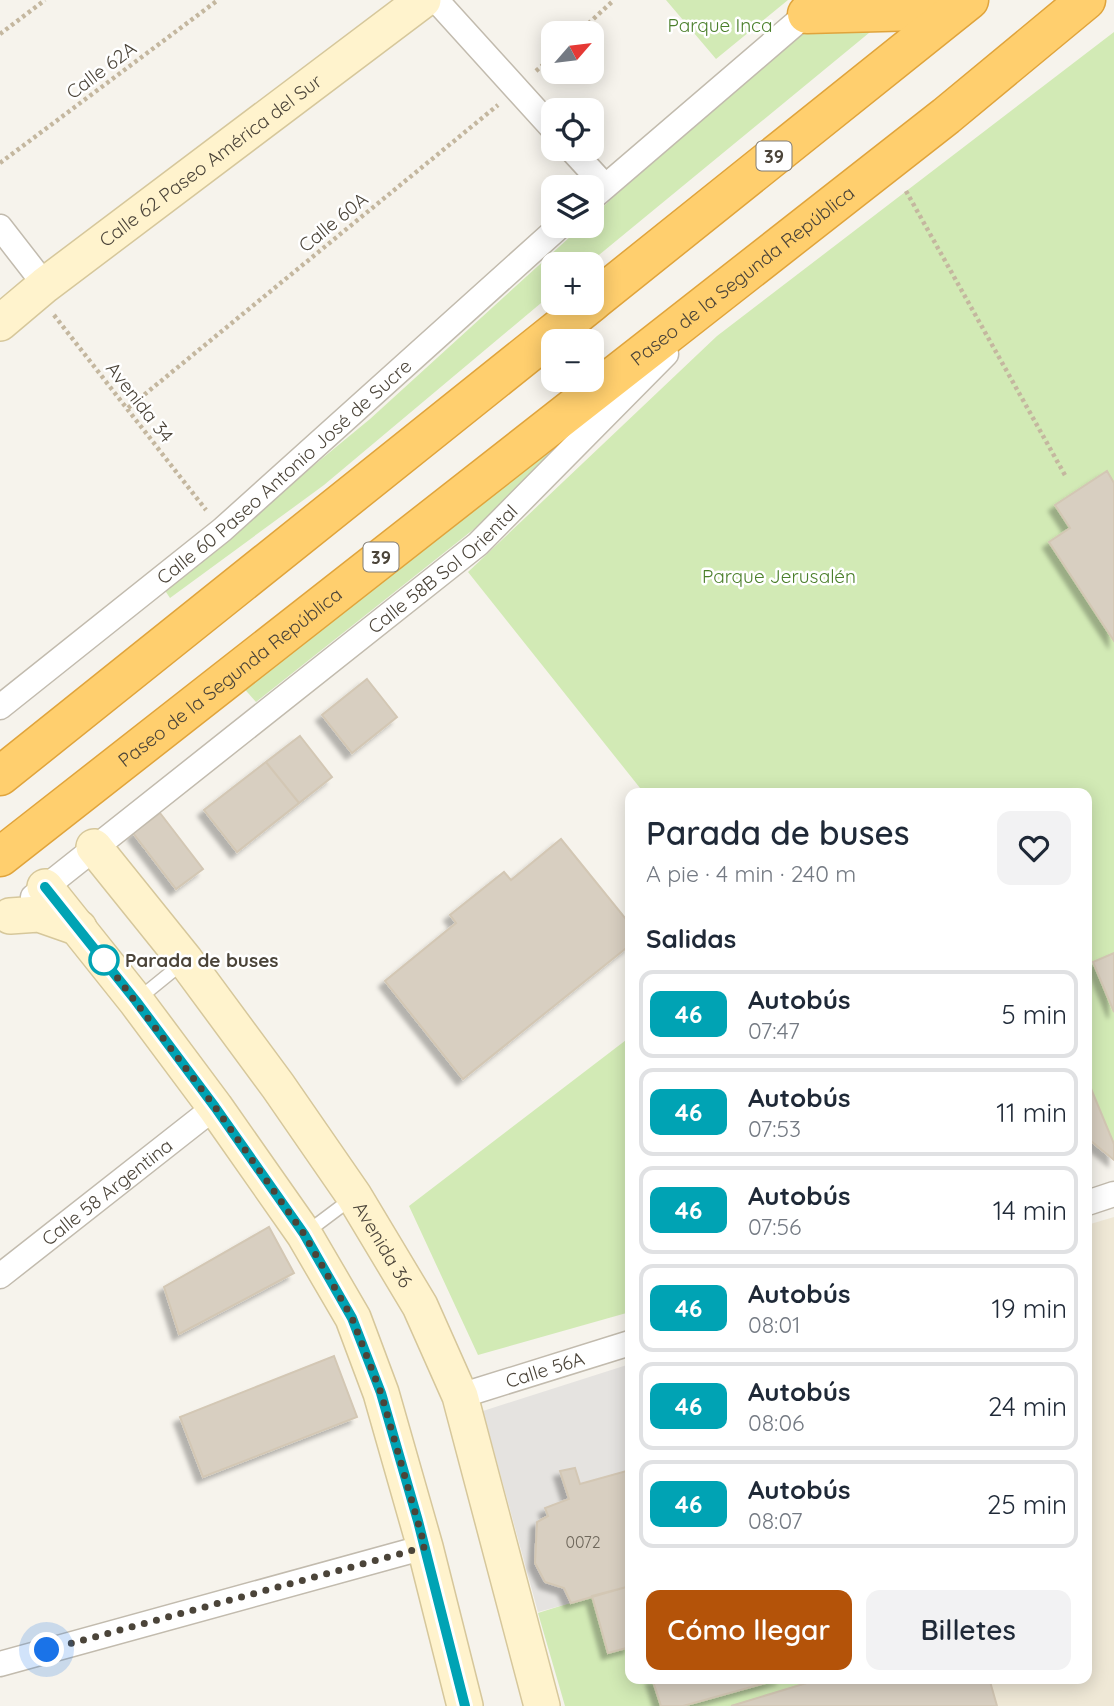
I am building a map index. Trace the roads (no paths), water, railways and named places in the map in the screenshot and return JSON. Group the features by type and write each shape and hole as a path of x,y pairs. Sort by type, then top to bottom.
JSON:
{"highway":[{"name":"Paseo de la Segunda República","path":"0,857 761,258 946,116 1086,0"},
{"path":"946,116 1112,0"},
{"name":"39","path":"814,7 963,5"},
{"name":"39","path":"604,292 963,5"},
{"name":"39","path":"0,776 575,315"}],"street":[{"name":"Calle 62 Paseo América del Sur","path":"0,323 40,289 423,0"},
{"path":"436,0 541,116"},
{"path":"604,187 814,7"},
{"path":"0,227 40,289"},
{"name":"Calle 60 Paseo Antonio José de Sucre","path":"0,707 222,530 547,238"},
{"name":"Calle 58B Sol Oriental","path":"94,847 478,544 761,258"},
{"path":"5,920 94,847"},
{"name":"Avenida 36","path":"94,847 185,960 278,1086 354,1196 420,1306 460,1396 542,1706"},
{"path":"45,887 136,1001 215,1107 304,1234 352,1318 381,1393 425,1547 465,1706"},
{"path":"5,920 39,914 79,928"},
{"name":"Calle 58 Argentina","path":"0,1276 215,1107"},
{"path":"1092,1201 1114,1194"},
{"name":"Calle 56A","path":"460,1396 625,1345"},
{"path":"0,1664 425,1547"}],"lane":[{"path":"136,1001 185,960"},
{"path":"304,1234 354,1196"}],"place":[{"name":"Parada de buses","path":"104,960"}],"park label":[{"name":"Parque Inca","path":"720,25"},
{"name":"Parque Jerusalén","path":"779,576"}]}
